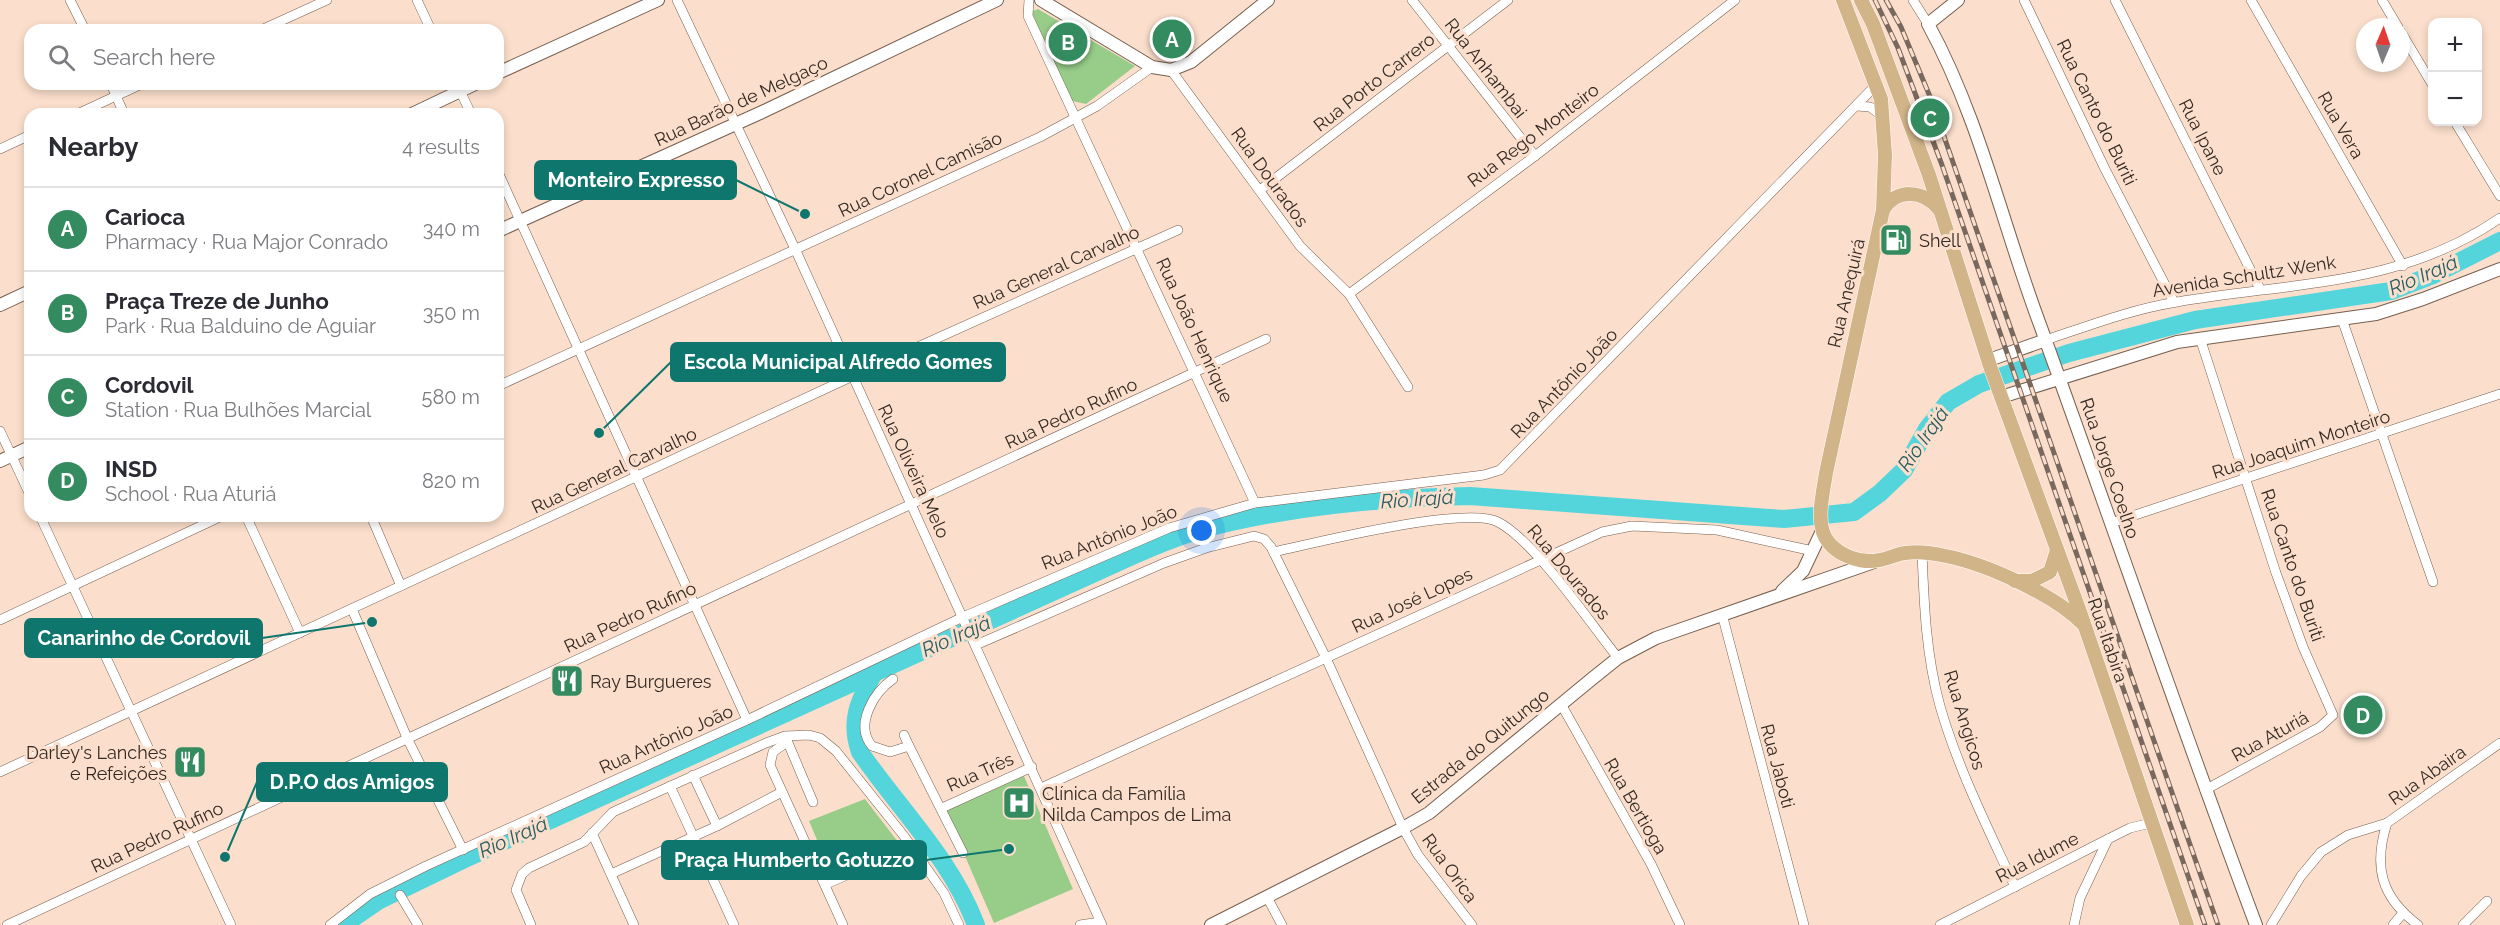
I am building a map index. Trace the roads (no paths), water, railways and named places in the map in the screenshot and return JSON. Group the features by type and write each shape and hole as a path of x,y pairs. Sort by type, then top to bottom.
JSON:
{"main road":[{"name":"Rua Anequirá","path":"1822,527 1821,508 1826,473 1883,210 1884,117 1876,86 1843,0"},
{"name":"Rua Itabira","path":"1861,0 1873,24 1939,209 2000,394 2085,625 2187,925"},
{"path":"1883,210 1889,201 1907,194 1926,198 1939,209"},
{"path":"1822,527 1827,542 1843,554 1863,560 1878,561"},
{"path":"2015,581 2032,581 2050,572 2057,549"},
{"name":"Estrada do Quitungo","path":"1878,561 1906,553 1922,552 1947,556 1985,567 2058,603 2085,625"}],"street":[{"path":"70,0 82,24"},
{"path":"274,24 327,0"},
{"path":"417,0 429,24"},
{"path":"504,70 658,0"},
{"name":"Rua Oliveira Melo","path":"677,0 796,251 1101,923"},
{"name":"Rua Barão de Melgaço","path":"504,228 735,124 997,0"},
{"name":"Rua João Henrique","path":"1019,0 1028,4 1076,119 1197,373 1255,503"},
{"path":"1041,0 1152,67 1171,70 1191,62 1267,0"},
{"name":"Rua Anhambai","path":"1412,0 1535,156"},
{"name":"Rua Porto Carrero","path":"1260,190 1508,0"},
{"name":"Rua Rego Monteiro","path":"1349,294 1535,156 1735,0"},
{"path":"1913,0 1928,24 1958,0"},
{"name":"Rua Canto do Buriti","path":"2024,0 2105,169 2174,302"},
{"name":"Rua Ipane","path":"2115,0 2260,289"},
{"name":"Rua Vera","path":"2251,0 2403,267"},
{"path":"2382,0 2393,18"},
{"name":"Rua Jorge Coelho","path":"1928,24 1947,60 1963,100 2110,523 2205,790 2256,925"},
{"path":"2410,47 2428,76"},
{"name":"Rua Coronel Camisão","path":"504,383 796,251 1076,119 1152,67"},
{"name":"Rua Dourados","path":"1171,70 1306,255 1349,294 1408,387"},
{"name":"Rua Antônio João","path":"330,925 370,894 964,618 1169,528 1255,503 1484,475 1507,465 1876,86"},
{"path":"114,90 121,108"},
{"path":"90,108 129,90"},
{"path":"423,108 455,90"},
{"path":"460,90 468,108"},
{"path":"1857,105 1870,107 1884,117"},
{"path":"2457,126 2500,196"},
{"path":"0,149 24,138"},
{"path":"504,185 577,350 638,478 693,605 747,720"},
{"name":"Avenida Schultz Wenk","path":"1990,364 2107,319 2174,302 2368,275 2403,267 2447,250 2500,218"},
{"name":"Rua General Carvalho","path":"0,772 638,478 853,376 1178,230"},
{"path":"2000,394 2058,373 2200,338 2376,314 2423,299 2500,269"},
{"path":"0,305 24,294"},
{"path":"2342,319 2380,436 2433,582"},
{"name":"Rua Canto do Buriti","path":"2200,338 2303,647 2328,699"},
{"name":"Rua Pedro Rufino","path":"7,925 1266,339"},
{"name":"Rua Joaquim Monteiro","path":"2110,523 2380,436 2500,394"},
{"path":"0,431 6,459 24,486"},
{"path":"6,459 24,450"},
{"name":"Rua Dourados","path":"1274,552 1377,530 1475,516 1496,520 1507,527 1539,560 1618,658"},
{"path":"43,522 231,925"},
{"path":"0,620 209,522"},
{"path":"249,522 300,633"},
{"path":"374,522 401,586"},
{"name":"Rua José Lopes","path":"1041,788 1602,532 1632,526 1730,531 1814,551"},
{"name":"Estrada do Quitungo","path":"1771,598 1795,580 1814,551 1822,527"},
{"path":"975,642 1174,559 1230,540 1254,536 1264,539 1274,552 1326,658 1403,828"},
{"name":"Rua Angicos","path":"1922,552 1926,632 1939,704 1971,791 2015,887"},
{"name":"Estrada do Quitungo","path":"1211,925 1403,828 1454,794 1618,658 1656,638 1878,561"},
{"path":"352,609 408,740 463,850"},
{"name":"Rua Jaboti","path":"1722,614 1804,925"},
{"path":"893,679 884,685 871,704 866,718 866,733 872,746 884,751 895,751 909,746"},
{"name":"Rua Aturiá","path":"2205,790 2329,721 2333,715 2328,699"},
{"name":"Rua Bertioga","path":"1561,704 1651,864 1680,925"},
{"path":"531,925 516,890 522,874 537,863 584,842 613,812 693,775 786,739 809,735 819,738 836,751 904,836 952,904 959,925"},
{"path":"904,735 963,853"},
{"path":"786,739 776,748 770,765 780,793 826,884 843,925"},
{"path":"786,739 813,802"},
{"name":"Rua Abaira","path":"2271,925 2301,876 2321,852 2348,835 2387,824 2500,743"},
{"name":"Rua Três","path":"942,808 1032,767"},
{"path":"693,775 717,826"},
{"path":"670,786 734,925"},
{"path":"611,874 717,826 780,793"},
{"name":"Rua Idume","path":"1940,925 2130,828 2151,823"},
{"path":"2387,824 2380,859 2382,878 2390,896 2403,913 2418,925"},
{"name":"Rua Orica","path":"1403,828 1418,855 1472,925"},
{"path":"592,833 634,925"},
{"path":"2074,925 2080,898 2108,839"},
{"path":"826,884 896,854"},
{"path":"400,895 418,925"},
{"path":"1267,897 1282,925"},
{"path":"2463,925 2487,901"},
{"path":"2393,925 2403,913"},
{"path":"1080,925 1101,923"}],"waterway":[{"name":"Rio Irajá","path":"343,925 378,901 469,857 1133,556 1203,529 1302,509 1370,501 1470,496 1784,519 1854,512 1880,493 1904,470 1927,429 1948,402 1979,384 2069,353 2195,320 2391,291 2433,275 2500,241"},
{"path":"874,673 857,711 855,730 860,752 939,857 953,878 976,925"}],"railway":[{"path":"1875,0 1898,48 1942,165 2205,925"},
{"path":"1886,0 1901,27 1931,99 2218,925"}],"place":[{"name":"Carioca","path":"1172,39"},
{"name":"Praça Treze de Junho","path":"1068,42"},
{"name":"Cordovil","path":"1930,118"},
{"name":"Monteiro Expresso","path":"805,214"},
{"name":"Shell","path":"1896,240"},
{"name":"Escola Municipal Alfredo Gomes","path":"599,433"},
{"name":"Canarinho de Cordovil","path":"372,622"},
{"name":"Ray Burgueres","path":"567,681"},
{"name":"INSD","path":"2363,715"},
{"name":"Darley's Lanches e Refeições","path":"190,762"},
{"name":"Clínica da Família Nilda Campos de Lima","path":"1019,803"},
{"name":"Praça Humberto Gotuzzo","path":"1009,849"},
{"name":"D.P.O dos Amigos","path":"225,857"}]}
